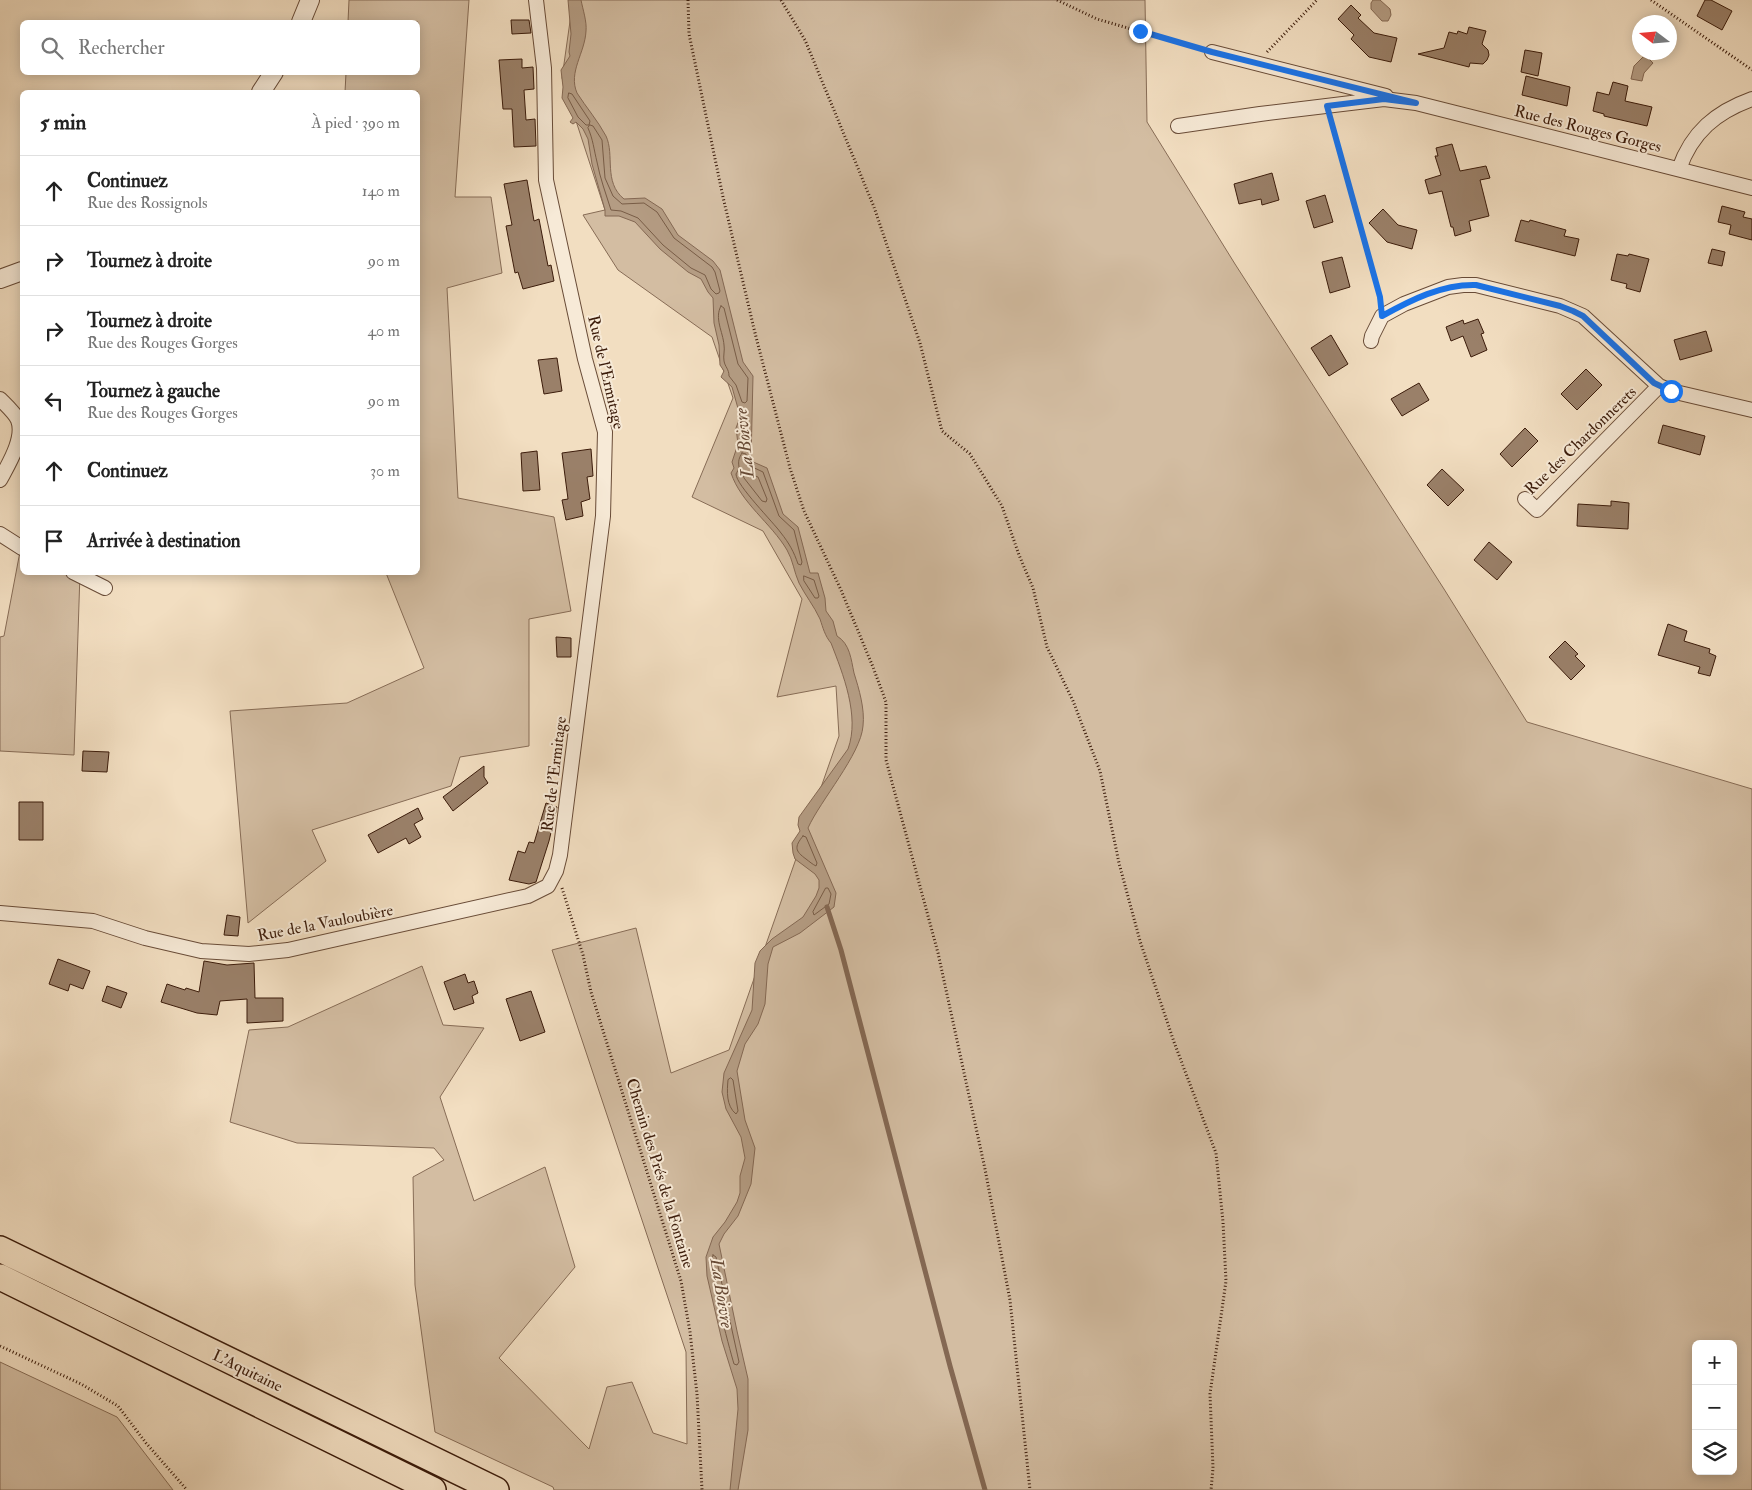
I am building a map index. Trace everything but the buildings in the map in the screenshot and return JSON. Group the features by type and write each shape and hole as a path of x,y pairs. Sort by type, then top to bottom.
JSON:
{"highway":[{"name":"L'Aquitaine","path":"0,1250 496,1490"},
{"name":"L'Aquitaine","path":"0,1277 433,1490"}],"street":[{"path":"302,20 310,0"},
{"name":"Rue de l’Ermitage","path":"536,0 544,68 546,180 585,359 605,432 603,516 569,796 556,871"},
{"name":"Rue des Rouges Gorges","path":"1212,52 1752,188"},
{"path":"262,90 272,75"},
{"name":"Rue des Rouges Gorges","path":"1178,126 1384,99 1416,103"},
{"path":"1679,169 1689,145 1708,123 1731,107 1752,99"},
{"path":"0,279 20,273"},
{"path":"1371,341 1382,316 1404,304 1448,287 1476,285 1550,304 1583,316 1659,386 1671,391 1752,410"},
{"name":"Rue des Chardonnerets","path":"1525,500 1537,510 1659,386"},
{"path":"0,399 18,421 19,434 10,462 0,480"},
{"path":"0,534 20,547"},
{"path":"79,575 105,588"},
{"name":"Rue de la Vauloubière","path":"0,913 93,921 145,938 201,952 249,954 288,950 528,896 548,886 556,871"}],"path":[{"path":"688,0 688,34 723,197 754,333 790,468 804,511 841,590 886,702 886,760 938,953 985,1169 1010,1300 1030,1490"},
{"path":"781,0 806,40 874,207 920,343 942,431 970,454 1002,506 1033,588 1047,647 1073,701 1100,771 1119,862 1140,941 1174,1042 1216,1153 1223,1222 1226,1280 1210,1394 1213,1468 1211,1490"},
{"path":"1057,0 1097,19 1212,52"},
{"path":"1260,63 1271,46 1317,0"},
{"path":"1651,0 1752,70"},
{"path":"1327,106 1380,297 1382,316"},
{"name":"Chemin des Prés de la Fontaine","path":"556,871 681,1280 690,1332 697,1394 702,1490"},
{"path":"0,1346 81,1384 118,1406 187,1490"}],"shaded area":[{"path":"349,0 469,0 455,197 491,197 502,273 447,288 458,498 554,517 571,611 529,619 529,746 460,757 451,786 312,830 326,861 248,923 230,711 347,703 424,668 387,575 420,575 420,90 345,90 346,75 420,75 420,20 348,20"},
{"path":"573,0 1145,0 1147,122 1235,264 1444,589 1527,722 1752,789 1752,1490 554,1490 553,1487 435,1432 415,1285 413,1177 444,1160 434,1148 297,1143 230,1122 249,1030 288,1027 422,966 443,1025 484,1028 440,1097 474,1201 545,1167 575,1267 499,1358 589,1449 607,1387 632,1382 653,1433 687,1444 686,1352 552,950 636,928 671,1073 729,1050 839,736 836,686 777,697 802,599 763,531 692,497 733,398 712,337 618,270 583,215 605,210 562,78"},
{"path":"20,552 20,575 80,575 74,755 0,751 0,637 4,636"},
{"path":"0,1362 117,1417 173,1490 0,1490"}],"water":[{"path":"568,0 581,0 586,24 585,39 574,78 575,85 577,93 606,136 610,151 611,177 614,185 624,199 645,198 662,209 678,235 713,261 720,270 743,362 753,376 751,461 767,468 783,514 798,527 810,573 818,573 825,598 826,611 833,621 837,636 845,643 849,652 860,692 863,713 861,737 855,750 808,828 836,893 834,907 800,933 773,947 768,964 765,1004 758,1024 745,1044 737,1071 745,1120 755,1148 751,1184 738,1216 719,1244 748,1379 748,1430 738,1490 730,1490 738,1409 737,1389 722,1341 707,1276 706,1257 713,1237 737,1202 740,1193 740,1176 745,1158 741,1137 726,1109 722,1092 724,1073 752,1010 755,963 760,951 772,939 803,917 819,888 819,880 815,874 795,859 792,843 800,831 798,825 799,817 848,749 852,723 851,709 845,681 831,643 818,614 799,583 789,554 773,531 742,494 731,473 734,468 732,462 738,444 736,428 739,412 732,387 721,377 724,371 720,365 719,345 714,323 713,298 701,279 688,272 660,249 635,222 619,216 605,216 588,139 583,129 576,122 573,124 570,122 573,118 562,98 561,70 570,56 571,34"},
{"path":"1373,0 1380,0 1390,9 1391,15 1388,21 1382,21 1371,9"},
{"path":"1640,60 1650,60 1653,63 1644,73 1642,81 1631,79 1634,66"}],"waterway":[{"name":"La Boivre","path":"827,907 841,950 950,1366 985,1490"}],"route":[{"path":"1140,31 1212,52 1416,103 1384,99 1327,106 1380,297 1382,316 1404,304 1448,287 1463,285 1476,285 1560,306 1583,316 1654,383 1671,391"}]}
